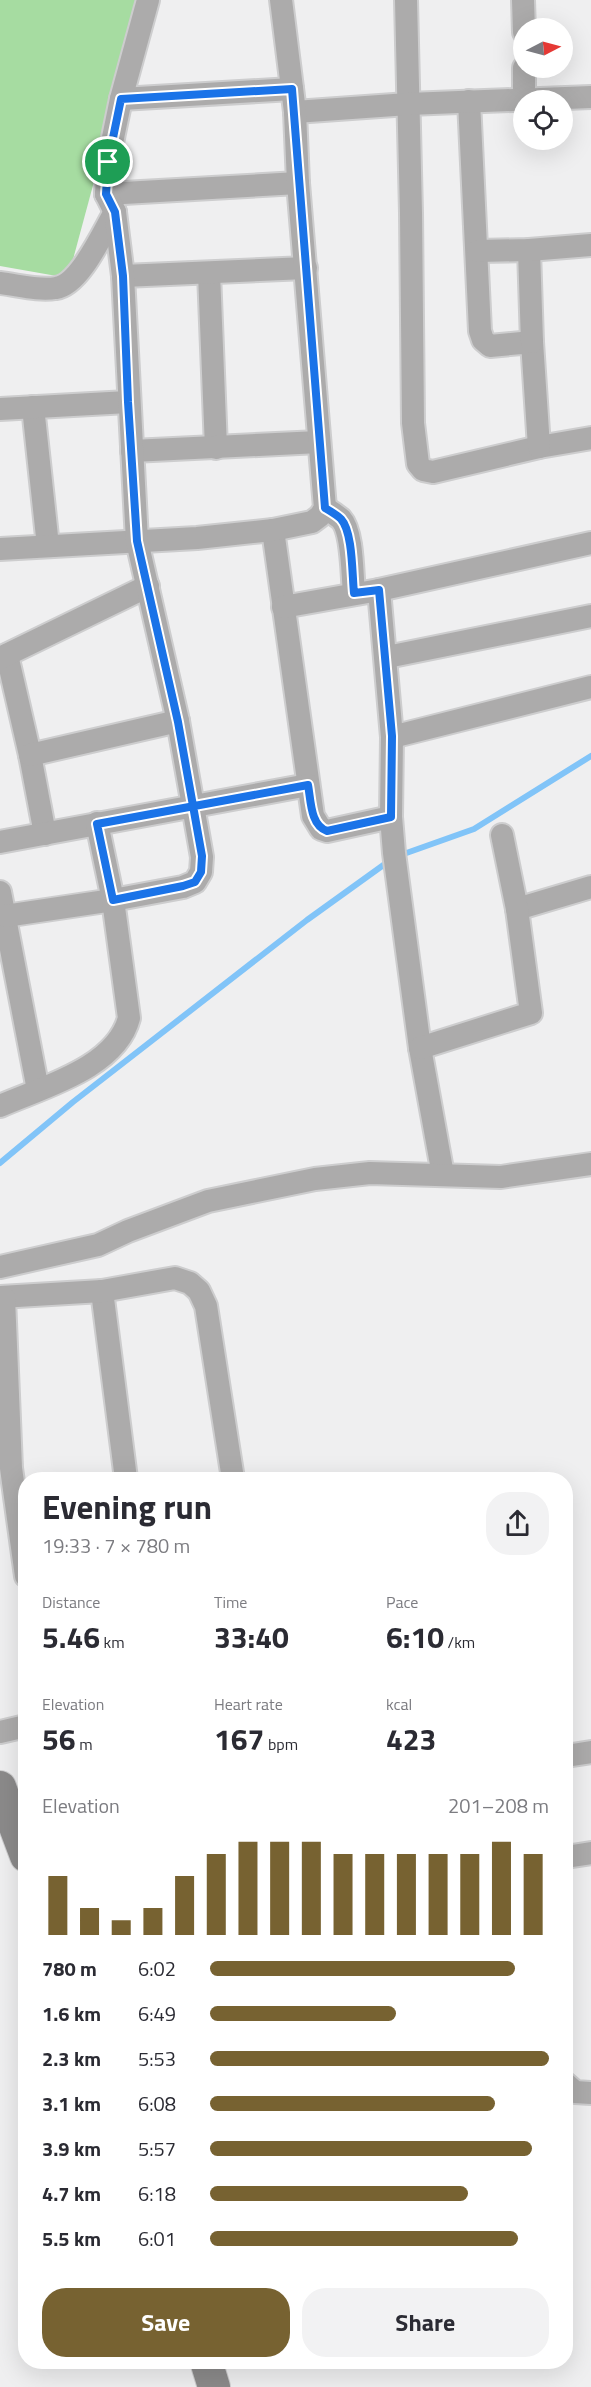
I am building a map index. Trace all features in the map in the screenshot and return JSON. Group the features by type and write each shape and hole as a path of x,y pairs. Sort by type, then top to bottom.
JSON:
{"street":[{"path":"4,916 113,900 183,886 195,882 201,872 202,856 178,722 137,541 123,276 110,203 108,162 121,99 148,0"},
{"path":"0,549 273,530 312,522 325,508 298,183 295,112 281,0"},
{"path":"406,0 413,423 418,464 423,470 433,472 539,447 591,438"},
{"path":"522,0 523,18"},
{"path":"121,99 292,89"},
{"path":"573,98 591,97"},
{"path":"295,112 513,99"},
{"path":"469,101 483,340 490,346 532,342"},
{"path":"110,203 298,183"},
{"path":"0,283 44,289 59,288 71,281 80,272 110,203"},
{"path":"478,251 591,245"},
{"path":"529,250 539,447"},
{"path":"123,276 306,268"},
{"path":"208,273 216,448"},
{"path":"0,410 128,402"},
{"path":"33,407 48,546"},
{"path":"132,451 319,442"},
{"path":"325,508 341,519 345,526 349,542 354,593"},
{"path":"273,530 314,816 321,829 327,831 391,817"},
{"path":"283,607 379,590 591,543"},
{"path":"45,834 30,754 4,657 148,586"},
{"path":"379,590 387,657 392,736 391,817 395,860 420,1048 442,1175"},
{"path":"387,657 591,616"},
{"path":"392,736 591,687"},
{"path":"30,754 178,722"},
{"path":"0,842 308,785"},
{"path":"0,1106 78,1072 111,1050 125,1032 129,1018 113,900 97,824"},
{"path":"420,1048 531,1013 517,909 502,835"},
{"path":"517,909 591,887"},
{"path":"0,892 38,1090"},
{"path":"0,1267 98,1245 128,1231 208,1202 315,1179 370,1173 501,1177 591,1164"},
{"path":"18,1520 11,1468 2,1298 102,1291 175,1278 190,1283 199,1291 206,1306 232,1472"},
{"path":"102,1291 125,1472"},
{"path":"0,1732 18,1728"},
{"path":"573,1755 591,1752"},
{"path":"0,1787 18,1835"},
{"path":"573,1856 591,1853"},
{"path":"573,2090 591,2093"},
{"path":"209,2369 214,2387"}],"green space":[{"path":"0,0 143,0 68,278 0,266"}],"waterway":[{"path":"398,856 474,829 591,756"},
{"path":"0,1163 73,1102 307,920 389,861"}],"route":[{"path":"108,162 106,194 115,212 123,276 137,541 178,722 192,805 202,856 201,872 195,882 113,900 97,824 192,805 308,785 314,816 321,829 327,831 391,817 392,736 387,657 379,590 354,593 349,542 345,526 341,519 325,508 292,89 121,99 108,162"}]}
